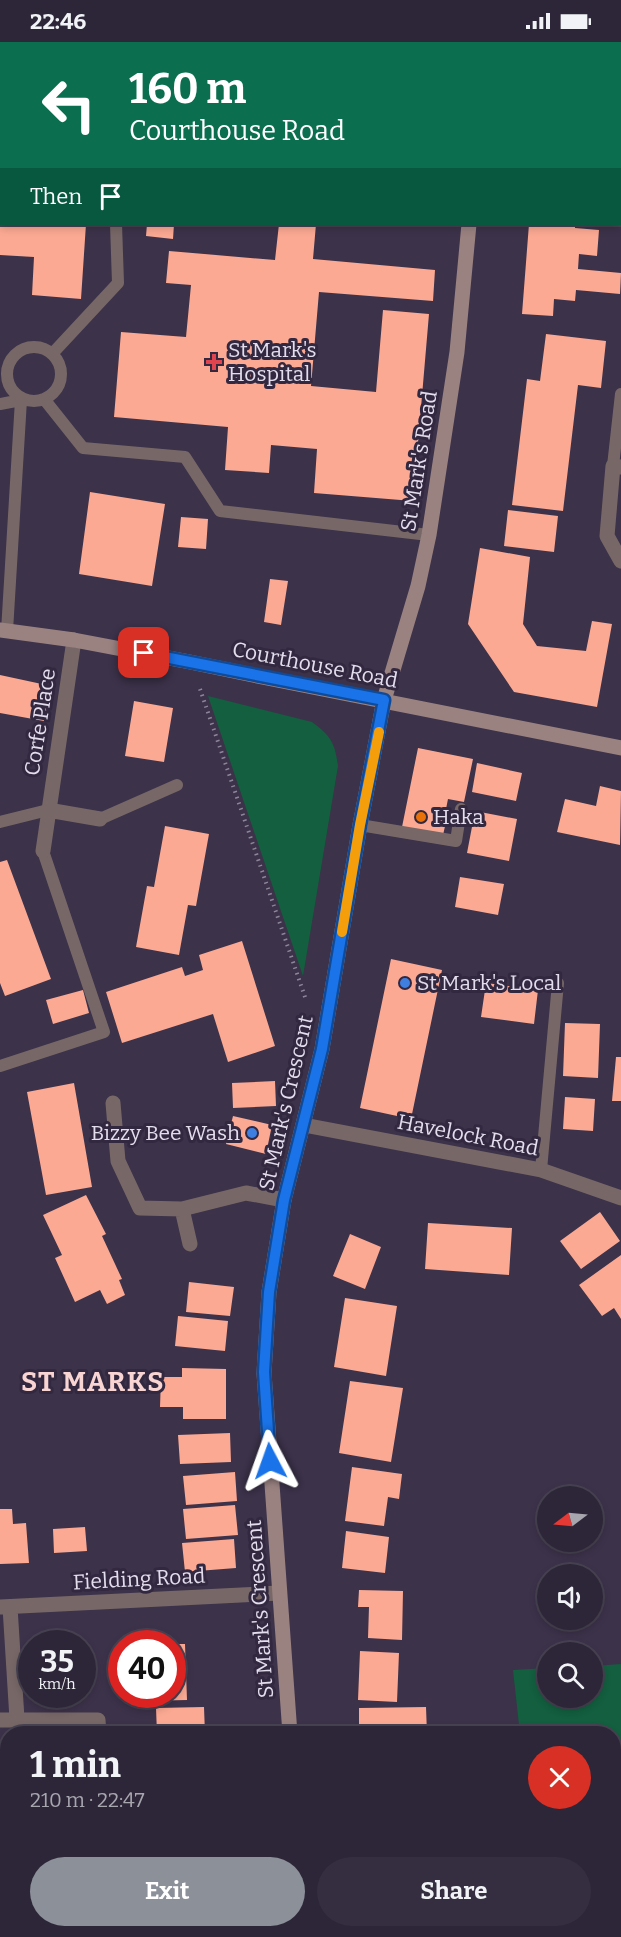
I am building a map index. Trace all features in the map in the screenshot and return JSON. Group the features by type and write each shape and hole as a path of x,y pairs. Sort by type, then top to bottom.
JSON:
{"street":[{"name":"St Mark's Road","path":"384,700 418,586 429,535 457,352 469,225"},
{"path":"617,466 608,536 621,561"},
{"name":"Courthouse Road","path":"3,631 74,640 621,747"},
{"name":"Corfe Place","path":"43,851 74,640"},
{"name":"St Mark's Crescent","path":"289,1726 264,1372 269,1292 284,1200 322,1049 384,700"},
{"path":"48,810 100,819"},
{"path":"113,1103 118,1161 140,1208 182,1209 246,1193 284,1200"},
{"name":"Havelock Road","path":"304,1125 541,1170 621,1198"},
{"path":"182,1209 190,1245"},
{"name":"Fielding Road","path":"5,1607 279,1593"},
{"path":"5,1607 17,1719"},
{"path":"0,1720 98,1720 98,1726"}],"lane":[{"path":"52,354 118,283 116,225"},
{"path":"0,404 19,398 32,401 50,396 58,387 61,378 58,361 52,354 36,347 27,348 13,357 7,375 10,388 19,398 3,631"},
{"path":"617,466 621,394"},
{"path":"44,399 83,448 185,457 220,511 429,535"},
{"path":"100,819 177,785"},
{"path":"360,825 456,841 461,809"},
{"path":"0,822 48,810"},
{"path":"0,1066 104,1032 43,851"},
{"path":"541,1170 558,983"}],"path":[{"path":"190,662 307,1005"}],"green space":[{"path":"208,696 312,722 328,736 335,751 338,766 303,976"},
{"path":"621,1664 621,1726 519,1726 513,1670 537,1669 537,1708 603,1708 603,1665"}],"building":[{"path":"0,225 86,225 81,299 32,295 34,257 0,255"},
{"path":"147,225 174,225 173,239 146,236"},
{"path":"279,225 316,225 313,259 435,270 433,301 319,292 311,386 376,392 383,310 429,314 413,501 314,493 317,449 271,445 269,473 225,470 228,427 114,417 121,332 186,337 191,285 166,283 169,251 275,260"},
{"path":"529,225 575,225 575,228 599,230 597,256 579,254 578,269 621,273 620,294 576,290 575,301 554,299 553,316 522,314"},
{"path":"546,334 606,341 601,388 578,385 563,511 512,505 527,379 540,381"},
{"path":"90,492 165,504 152,586 79,574"},
{"path":"508,510 558,516 554,552 504,546"},
{"path":"181,517 208,519 206,549 178,547"},
{"path":"480,548 530,557 523,624 537,646 586,651 592,621 612,624 597,707 514,692 468,624"},
{"path":"270,579 288,581 281,625 264,622"},
{"path":"0,675 51,686 44,721 0,713"},
{"path":"134,701 173,708 164,762 125,756"},
{"path":"418,748 473,759 464,802 448,799 446,809 449,809 443,835 402,827"},
{"path":"477,763 522,773 516,801 472,792"},
{"path":"600,786 621,791 620,845 557,832 565,799 596,806"},
{"path":"475,811 517,819 509,861 467,853"},
{"path":"165,826 209,834 196,906 188,905 179,955 136,947 147,886 154,887"},
{"path":"7,860 51,979 5,996 0,983 0,862"},
{"path":"460,877 504,884 498,915 455,907"},
{"path":"242,941 275,1046 228,1062 213,1014 122,1043 106,992 182,967 185,976 203,970 199,955"},
{"path":"391,959 442,970 411,1119 360,1108"},
{"path":"486,983 538,990 534,1024 481,1017"},
{"path":"83,990 89,1013 53,1024 46,1000"},
{"path":"565,1023 600,1024 598,1078 563,1076"},
{"path":"616,1057 621,1057 621,1101 612,1101"},
{"path":"275,1081 276,1106 233,1108 232,1083"},
{"path":"74,1083 92,1187 46,1195 27,1092"},
{"path":"565,1097 595,1099 593,1131 563,1129"},
{"path":"233,1116 272,1125 266,1154 226,1144"},
{"path":"86,1195 106,1234 102,1236 122,1279 119,1280 125,1295 107,1304 100,1290 75,1302 55,1258 62,1255 43,1215"},
{"path":"600,1212 620,1241 581,1269 560,1241"},
{"path":"428,1223 512,1228 509,1275 425,1269"},
{"path":"350,1234 381,1247 365,1289 333,1276"},
{"path":"621,1255 621,1319 614,1308 602,1316 579,1285"},
{"path":"189,1282 234,1287 230,1316 186,1312"},
{"path":"345,1298 397,1306 386,1376 334,1367"},
{"path":"178,1316 228,1321 225,1351 175,1346"},
{"path":"182,1368 226,1369 226,1419 183,1419 183,1407 160,1407 161,1377 182,1377"},
{"path":"350,1381 403,1388 391,1462 339,1453"},
{"path":"230,1433 231,1462 180,1464 178,1435"},
{"path":"352,1467 402,1474 399,1499 388,1497 384,1526 345,1521"},
{"path":"235,1472 237,1501 186,1505 183,1476"},
{"path":"235,1505 238,1535 186,1539 183,1509"},
{"path":"0,1509 12,1509 13,1524 26,1523 29,1563 0,1564"},
{"path":"85,1527 87,1551 54,1553 53,1529"},
{"path":"346,1531 389,1537 385,1573 342,1568"},
{"path":"234,1539 236,1568 185,1572 182,1543"},
{"path":"359,1590 403,1591 402,1640 368,1638 369,1607 358,1607"},
{"path":"360,1651 399,1653 397,1702 358,1700"},
{"path":"204,1707 205,1726 157,1726 156,1708"},
{"path":"426,1707 427,1726 359,1726 359,1708"}],"slow traffic":[{"path":"342,932 379,732"}],"place":[{"name":"St Mark's Hospital","path":"214,362"},
{"name":"Haka","path":"421,817"},
{"name":"St Mark's Local","path":"405,983"},
{"name":"Bizzy Bee Wash","path":"252,1133"}],"district":[{"name":"ST MARKS","path":"93,1382"}],"route":[{"path":"144,653 384,700 322,1049 284,1200 269,1292 264,1372 270,1461"}]}
